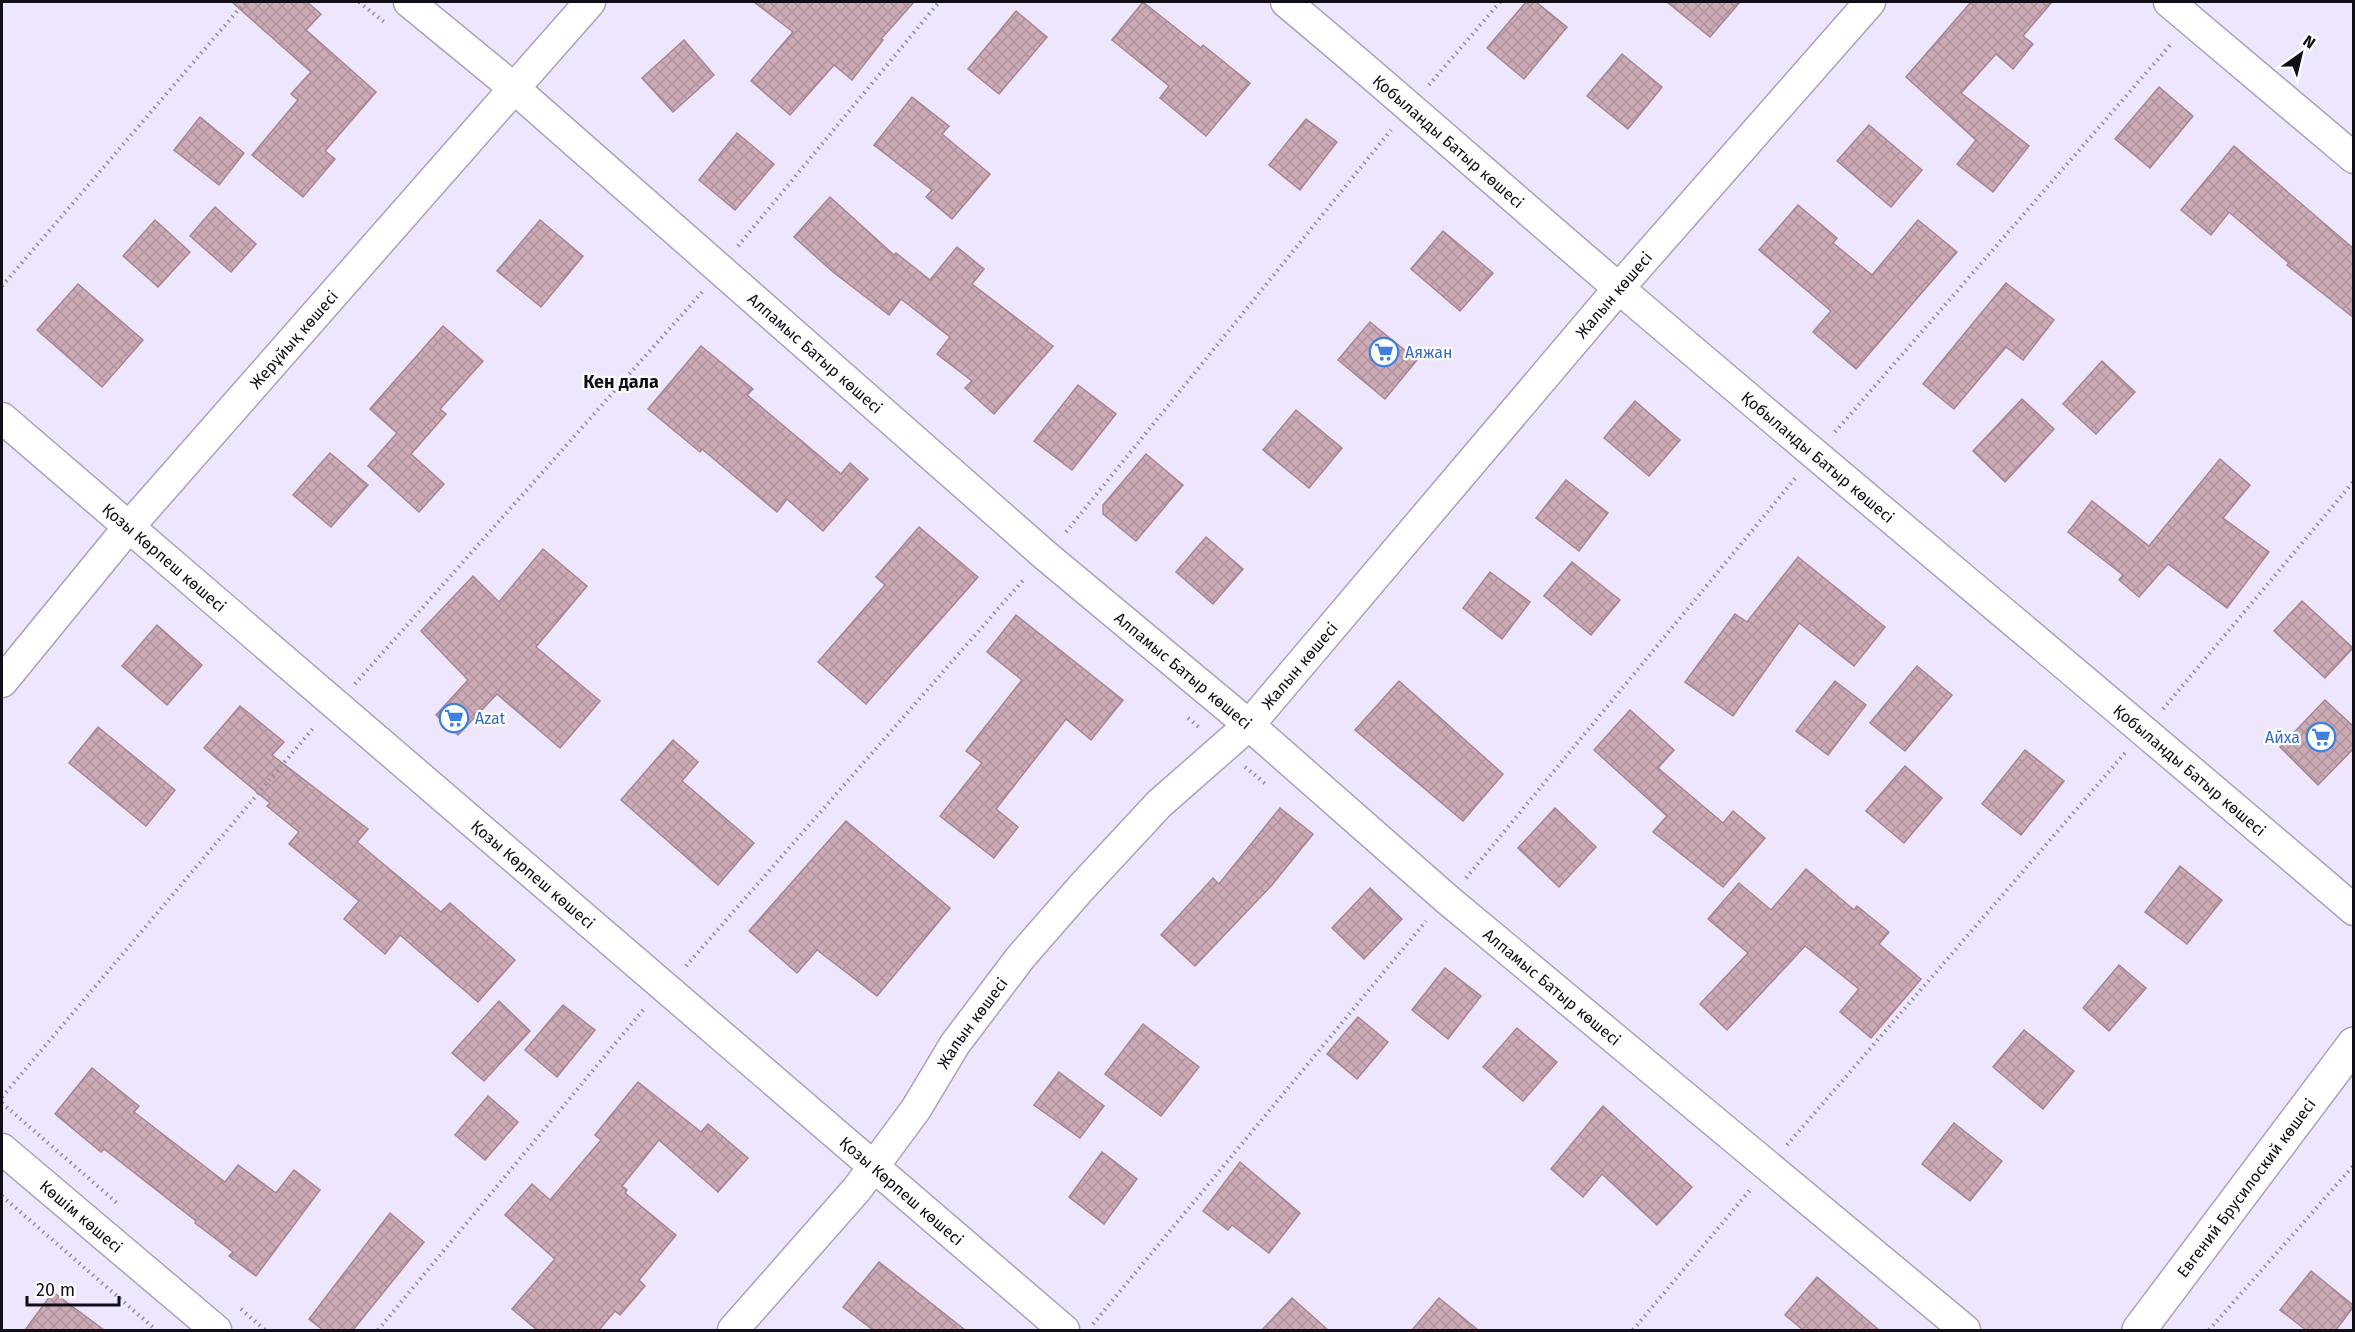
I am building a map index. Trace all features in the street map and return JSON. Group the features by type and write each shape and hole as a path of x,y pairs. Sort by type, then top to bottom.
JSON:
{"main road":[{"name":"Евгений Брусилоский көшесі","path":"2139,1330 2354,1044"}],"street":[{"name":"Алпамыс Батыр көшесі","path":"409,2 515,89 1046,556 1249,725 1448,900 1965,1330"},
{"name":"Жерұйық көшесі","path":"2,682 127,529 590,2"},
{"name":"Қобыланды Батыр көшесі","path":"1286,2 1411,106 1619,288 2145,730 2354,910"},
{"name":"Жалын көшесі","path":"733,1330 873,1167 916,1109 955,1044 1020,958 1159,804 1249,725 1619,288 1870,2"},
{"path":"2180,11 2354,158"},
{"name":"Қозы Көрпеш көшесі","path":"2,418 127,529 1064,1330"},
{"name":"Көшім көшесі","path":"2,1149 216,1330"}],"path":[{"path":"2,286 245,2"},
{"path":"2,1097 314,727 335,707 700,294 939,2"},
{"path":"378,1330 644,1008 665,990 1046,556 1411,106 1500,2"},
{"path":"1815,454 2180,11"},
{"path":"1633,1330 1769,1167 2145,730 2354,481"},
{"path":"2354,1131 2354,1138"},
{"path":"2209,1330 2354,1165"},
{"path":"2,1196 156,1330"}],"building":[{"path":"232,2 307,2 321,14 306,30 376,92 325,151 335,159 303,197 252,155 298,100 291,94 311,72"},
{"path":"754,2 914,2 881,39 883,40 852,80 834,65 790,115 751,81 793,32"},
{"path":"1143,2 1201,48 1203,45 1250,83 1206,136 1160,98 1169,86 1112,40"},
{"path":"1526,2 1536,2 1567,27 1524,79 1487,48"},
{"path":"1667,2 1740,2 1710,37"},
{"path":"1971,2 2052,2 2023,36 2033,44 2013,69 1996,54 1961,93 2029,146 1993,192 1957,164 1976,140 1906,77"},
{"path":"1016,11 1047,37 999,94 968,69"},
{"path":"684,40 714,75 673,112 642,78"},
{"path":"1622,54 1662,87 1628,129 1587,96"},
{"path":"2159,87 2193,116 2150,168 2115,139"},
{"path":"912,97 949,126 942,134 990,174 952,219 926,197 932,190 874,145"},
{"path":"200,117 244,153 219,185 174,150"},
{"path":"1306,119 1337,142 1300,190 1269,165"},
{"path":"1869,125 1922,170 1891,207 1837,161"},
{"path":"737,133 774,164 735,210 699,180"},
{"path":"2234,146 2354,249 2354,318 2287,265 2289,263 2229,212 2211,235 2181,210"},
{"path":"830,197 894,255 896,253 930,280 957,247 984,269 972,284 1053,346 994,414 965,388 972,381 937,354 950,337 901,299 889,315 833,272 794,237"},
{"path":"1798,205 1837,238 1833,243 1872,275 1918,220 1957,252 1856,369 1813,332 1831,311 1759,250"},
{"path":"215,207 256,244 231,272 190,236"},
{"path":"155,220 190,252 158,287 123,256"},
{"path":"540,220 583,256 541,307 497,271"},
{"path":"1443,231 1493,273 1460,311 1411,269"},
{"path":"2006,283 2054,320 2023,360 2006,347 1954,409 1923,384"},
{"path":"78,284 143,340 102,387 37,330"},
{"path":"1370,322 1417,360 1385,399 1338,360"},
{"path":"443,326 483,361 440,409 446,414 411,454 444,484 419,512 368,466 397,433 370,409"},
{"path":"701,346 753,389 747,395 841,474 850,463 868,479 823,531 787,499 777,512 702,449 700,452 648,409"},
{"path":"2102,361 2135,392 2096,434 2063,404"},
{"path":"1078,385 1116,414 1072,470 1034,441"},
{"path":"2022,399 2054,429 2005,482 1973,451"},
{"path":"1635,401 1680,440 1649,476 1604,438"},
{"path":"1296,410 1342,448 1309,488 1263,450"},
{"path":"330,453 368,485 331,527 293,495"},
{"path":"1146,454 1183,485 1136,541 1103,514 1103,505"},
{"path":"2220,459 2250,485 2223,518 2269,552 2227,608 2168,564 2139,597 2119,580 2123,575 2068,532 2092,501 2149,546"},
{"path":"1566,480 1608,513 1579,551 1536,518"},
{"path":"919,527 978,577 866,704 818,662 885,585 876,577"},
{"path":"1206,537 1243,569 1213,604 1176,572"},
{"path":"543,549 587,586 536,647 600,701 560,748 497,694 458,735 436,715 468,680 421,631 473,576 499,602"},
{"path":"1798,557 1885,627 1854,666 1799,623 1733,716 1685,682 1735,614 1747,622"},
{"path":"1572,562 1620,600 1591,635 1544,596"},
{"path":"1490,572 1530,602 1502,639 1463,608"},
{"path":"2302,601 2353,648 2325,678 2274,631"},
{"path":"1016,615 1123,700 1091,740 1066,719 996,809 1018,827 994,858 940,816 982,763 966,751 1022,680 987,652"},
{"path":"157,625 202,665 167,705 122,666"},
{"path":"1917,666 1952,695 1905,751 1870,723"},
{"path":"1399,681 1503,774 1463,821 1355,730"},
{"path":"1835,681 1866,705 1828,755 1796,731"},
{"name":"Айха","path":"2325,700 2354,727 2354,748 2318,785 2280,747"},
{"path":"240,706 284,742 272,755 368,829 357,842 441,912 450,903 515,960 478,1002 400,935 385,954 344,919 359,901 289,844 299,832 267,806 270,803 204,748"},
{"path":"1630,710 1674,750 1658,768 1723,823 1733,811 1765,838 1723,887 1653,832 1667,816 1594,750"},
{"path":"98,727 175,790 146,826 69,763"},
{"path":"673,740 698,762 682,781 754,843 718,885 621,800"},
{"path":"2025,750 2064,781 2021,835 1982,804"},
{"path":"1905,766 1942,798 1904,843 1866,811"},
{"path":"1280,808 1313,834 1272,885 1195,966 1161,935 1213,878 1219,884"},
{"path":"1555,808 1596,847 1559,887 1518,848"},
{"path":"846,821 950,908 877,996 817,950 797,973 749,931"},
{"path":"2180,866 2222,900 2187,944 2145,912"},
{"path":"1806,869 1854,910 1857,906 1889,932 1879,944 1921,979 1871,1038 1840,1012 1859,989 1805,946 1727,1030 1700,1004 1748,953 1708,919 1739,883 1771,910"},
{"path":"1370,888 1402,919 1364,959 1332,928"},
{"path":"2119,965 2146,988 2109,1031 2083,1008"},
{"path":"1445,968 1481,996 1448,1039 1412,1010"},
{"path":"499,1001 530,1031 484,1081 452,1053"},
{"path":"563,1005 595,1030 557,1077 525,1050"},
{"path":"1358,1017 1388,1042 1357,1079 1327,1054"},
{"path":"1143,1024 1199,1067 1161,1116 1105,1074"},
{"path":"1517,1028 1557,1062 1523,1101 1483,1067"},
{"path":"2024,1030 2074,1071 2043,1109 1993,1067"},
{"path":"92,1068 139,1106 134,1112 225,1182 238,1165 276,1193 294,1170 320,1190 256,1276 229,1256 233,1252 195,1223 196,1221 104,1149 101,1152 55,1114"},
{"path":"1059,1072 1104,1106 1080,1138 1034,1105"},
{"path":"638,1082 701,1132 708,1124 748,1158 718,1192 659,1140 622,1186 627,1190 625,1193 676,1235 639,1280 645,1286 620,1315 615,1311 599,1330 537,1330 512,1309 555,1259 505,1215 532,1184 550,1200 601,1140 595,1135"},
{"path":"488,1096 518,1122 485,1160 455,1135"},
{"path":"1603,1106 1692,1187 1657,1225 1602,1174 1583,1197 1551,1169"},
{"path":"1954,1123 2002,1161 1970,1201 1922,1164"},
{"path":"1102,1152 1137,1179 1104,1224 1069,1197"},
{"path":"1240,1162 1300,1213 1269,1253 1232,1225 1228,1230 1203,1211"},
{"path":"390,1213 424,1242 353,1330 323,1330 309,1319"},
{"path":"879,1262 965,1330 873,1330 843,1307"},
{"path":"2311,1271 2354,1306 2336,1330 2306,1330 2280,1310"},
{"path":"1817,1277 1879,1330 1803,1330 1785,1315"},
{"path":"53,1292 104,1330 25,1330"},
{"path":"1292,1298 1328,1330 1262,1330"},
{"path":"1439,1298 1478,1330 1412,1330"}],"place":[{"name":"Аяжан","path":"1384,352"},
{"name":"Azat","path":"454,718"},
{"name":"Айха","path":"2321,737"}],"district":[{"name":"Кен дала","path":"621,382"}]}
